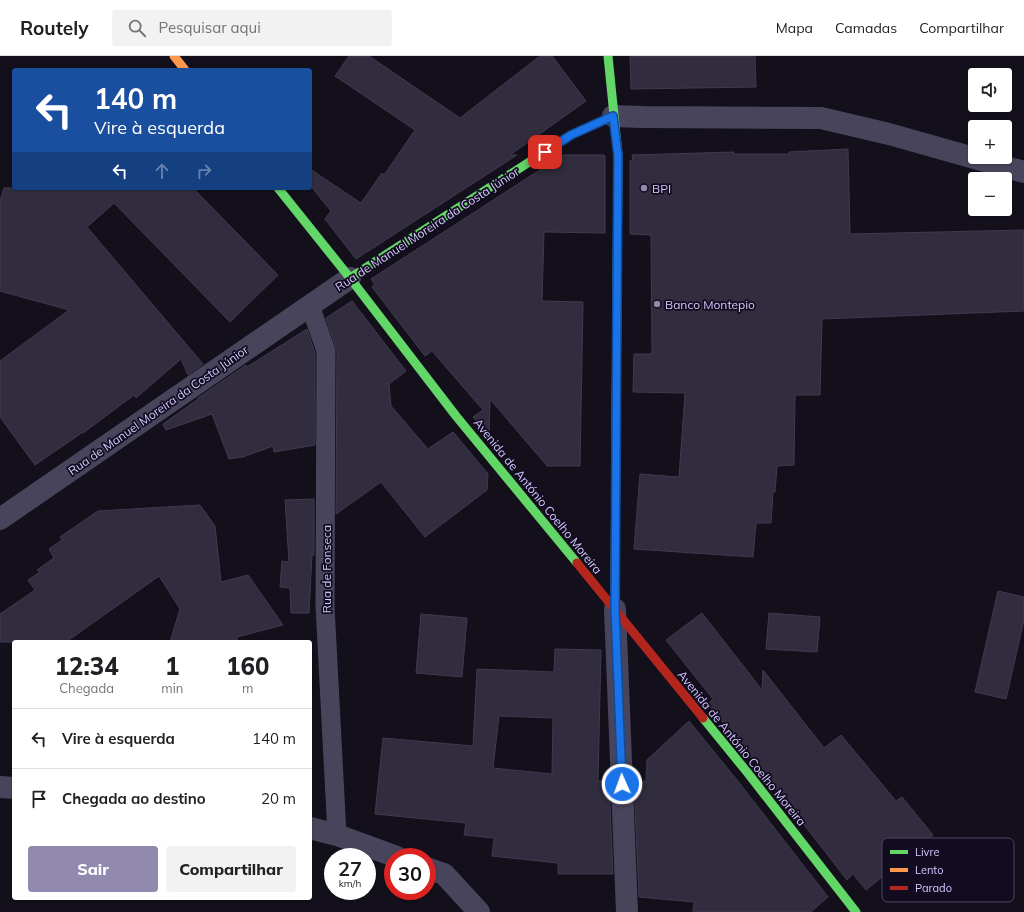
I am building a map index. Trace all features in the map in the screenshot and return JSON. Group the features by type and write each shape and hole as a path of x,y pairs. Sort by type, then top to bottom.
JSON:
{"main road":[{"path":"174,56 183,68"},
{"path":"608,56 618,155 615,609"},
{"name":"Rua de Manuel Moreira da Costa Júnior","path":"350,278 571,135 613,116"},
{"name":"Avenida de António Coelho Moreira","path":"280,190 350,278 456,416 742,766 856,912"}],"street":[{"name":"Rua de Manuel Moreira da Costa Júnior","path":"613,116 821,118 889,134 1024,172"},
{"name":"Rua de Manuel Moreira da Costa Júnior","path":"0,519 350,278"},
{"path":"615,609 627,912"},
{"path":"0,787 12,788"},
{"path":"312,829 337,835 384,852"},
{"path":"436,871 444,874 479,912"}],"lane":[{"name":"Rua de Fonseca","path":"310,305 326,352 326,606 337,835"}],"building":[{"path":"349,56 369,56 460,118 540,56 552,56 586,101 510,155 517,155 356,259 325,219 331,211 312,187 312,170 361,203 382,173 384,175 415,130 335,76"},
{"path":"630,56 755,56 756,87 631,89"},
{"path":"848,149 850,234 1024,230 1024,311 822,319 820,395 795,395 794,465 777,466 775,492 773,492 771,523 756,523 753,557 634,549 640,474 679,477 685,393 633,392 634,354 652,354 651,235 630,234 630,160 633,162 632,155 734,152 734,154 789,154 789,152"},
{"path":"563,155 605,156 605,233 544,232 542,301 583,302 580,466 547,466 490,399 489,436 473,417 483,410 432,351 425,356 372,287 375,285 371,279"},
{"path":"4,188 12,188 12,190 195,190 278,275 230,322 114,203 87,227 203,364 188,375 181,359 136,398 134,395 83,433 35,465 0,417 0,361 69,310 0,291 0,201"},
{"path":"352,301 406,371 389,384 391,406 428,449 453,432 488,474 487,490 425,537 381,482 336,514 337,351 326,318"},
{"path":"307,329 315,353 315,445 274,452 273,446 243,457 229,459 212,414 166,430 163,424 198,398 246,365 247,367"},
{"path":"314,499 314,555 312,555 309,613 291,613 290,588 280,587 282,561 289,562 285,500"},
{"path":"200,505 215,526 221,582 248,575 283,625 237,637 237,640 171,640 180,609 159,576 69,640 12,640 12,642 0,642 0,614 35,590 28,580 40,572 37,570 54,558 49,549 62,540 60,537 98,511"},
{"path":"998,591 1024,597 1024,620 1006,699 975,692"},
{"path":"702,613 762,690 763,670 824,748 841,735 896,801 902,797 933,835 929,838 882,838 882,877 866,890 853,874 847,880 757,764 708,704 713,699 666,640"},
{"path":"769,613 820,617 817,652 766,649"},
{"path":"421,614 467,618 462,677 416,673"},
{"path":"555,649 601,650 598,781 609,781 613,874 558,874 558,863 492,856 494,838 464,835 466,823 375,814 383,738 473,746 477,669 554,672","holes":["499,716 553,718 552,774 493,768"]},
{"path":"689,721 828,897 811,912 693,912 694,902 639,897 634,781 646,781 647,760"}],"traffic: fast":[{"path":"608,56 618,155 616,424"},
{"path":"350,278 571,135 613,116"},
{"path":"280,190 350,278 456,416 577,563"},
{"path":"703,718 856,912"}],"traffic: slow":[{"path":"174,56 183,68"},
{"path":"615,609 616,424"}],"traffic: jam":[{"path":"577,563 703,718"}],"place":[{"name":"BPI","path":"644,188"},
{"name":"Banco Montepio","path":"657,304"}],"route":[{"path":"545,152 571,135 613,116 618,155 615,609 622,784"}]}
